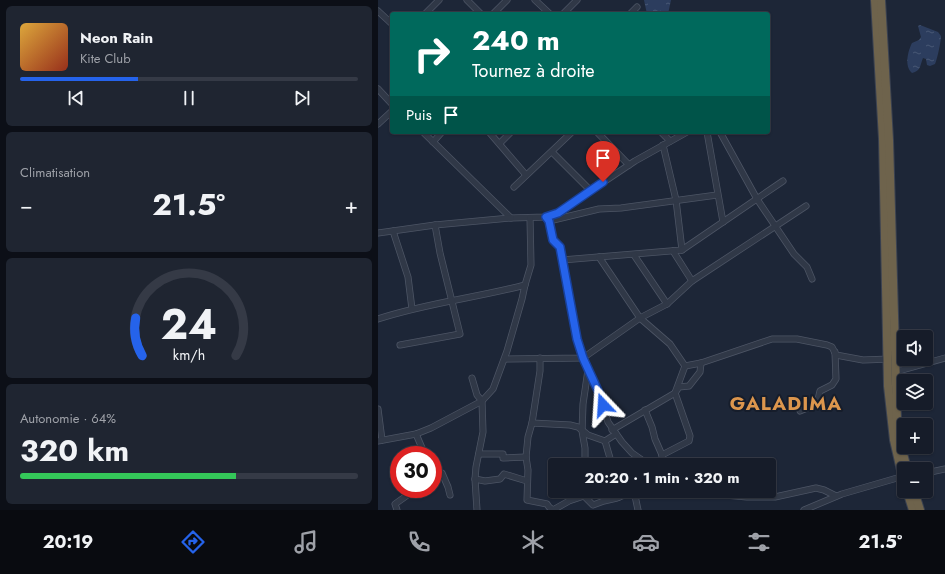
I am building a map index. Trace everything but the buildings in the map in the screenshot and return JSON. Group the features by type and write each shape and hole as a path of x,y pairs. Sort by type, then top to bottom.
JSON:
{"highway":[{"path":"875,0 883,139 893,434 899,462"},
{"path":"881,0 889,140 891,359 895,372 892,386 899,438 905,462"},
{"path":"909,498 913,510"},
{"path":"916,498 920,510"}],"street":[{"path":"427,12 439,0"},
{"path":"467,0 479,12"},
{"path":"495,12 507,0"},
{"path":"535,0 548,12"},
{"path":"565,12 577,0"},
{"path":"632,12 637,7"},
{"path":"378,11 390,22"},
{"path":"378,89 390,102"},
{"path":"378,124 390,113"},
{"path":"425,134 511,218"},
{"path":"433,142 440,134"},
{"path":"491,134 526,175"},
{"path":"500,143 509,134"},
{"path":"514,187 570,134"},
{"path":"599,134 629,165"},
{"path":"663,134 670,141"},
{"path":"548,219 629,165 683,134"},
{"path":"708,134 722,222"},
{"path":"721,134 757,199 794,254 807,267 812,279"},
{"path":"663,145 676,200 682,250"},
{"path":"552,152 590,190"},
{"path":"562,260 682,250 783,181"},
{"path":"378,233 435,225 511,218 548,219 599,209 621,208 717,195"},
{"path":"505,359 583,358 640,318 667,304 692,281 806,206"},
{"path":"378,409 380,440 416,434 431,428 482,401 493,389 505,359 522,299 524,285 531,265 530,218"},
{"path":"548,219 553,240 560,247 577,339 583,358 600,395 606,415 614,432 632,452 640,458"},
{"path":"400,345 460,334 440,253 435,225"},
{"path":"393,231 408,277 412,309"},
{"path":"673,251 692,281"},
{"path":"634,254 667,304"},
{"path":"599,257 640,318 670,344 685,366"},
{"path":"378,319 412,309 524,285"},
{"path":"685,366 772,339 804,340 815,344 832,347 836,355 862,360 891,359"},
{"path":"800,411 817,404 820,391 832,385 836,379 834,351"},
{"path":"540,358 540,371 532,423 528,437 526,457 528,470 527,500 547,504 553,510 578,498"},
{"path":"895,372 945,358"},
{"path":"605,440 645,410 675,394 679,387 688,386 700,372 701,362"},
{"path":"645,410 662,455 689,441 690,436 675,394 685,366"},
{"path":"585,458 582,431 583,404 588,370"},
{"path":"472,378 477,395 482,401 483,432 475,479 477,510"},
{"path":"532,423 570,425 578,427 588,435 605,440"},
{"path":"416,434 421,446"},
{"path":"605,440 610,458"},
{"path":"479,454 503,454 503,458 526,457"},
{"path":"933,472 945,469"},
{"path":"442,473 450,495"},
{"path":"475,479 485,481 500,479 504,474 527,481"},
{"path":"804,510 836,496 897,481"},
{"path":"776,497 816,488 836,496"},
{"path":"397,510 396,504 404,498"},
{"path":"586,498 591,504 597,507 604,501 615,498"},
{"path":"635,498 638,510"}],"water":[{"path":"644,0 671,0 668,12 647,12"},
{"path":"920,25 938,32 941,36 938,55 935,64 930,66 927,65 926,59 923,58 919,69 912,73 907,63 908,54 912,43 919,40 921,37 918,26"}],"district":[{"name":"GALADIMA","path":"786,403"}],"route":[{"path":"603,182 558,213 546,217 549,221 553,240 560,247 577,339 583,358 603,405"}]}
